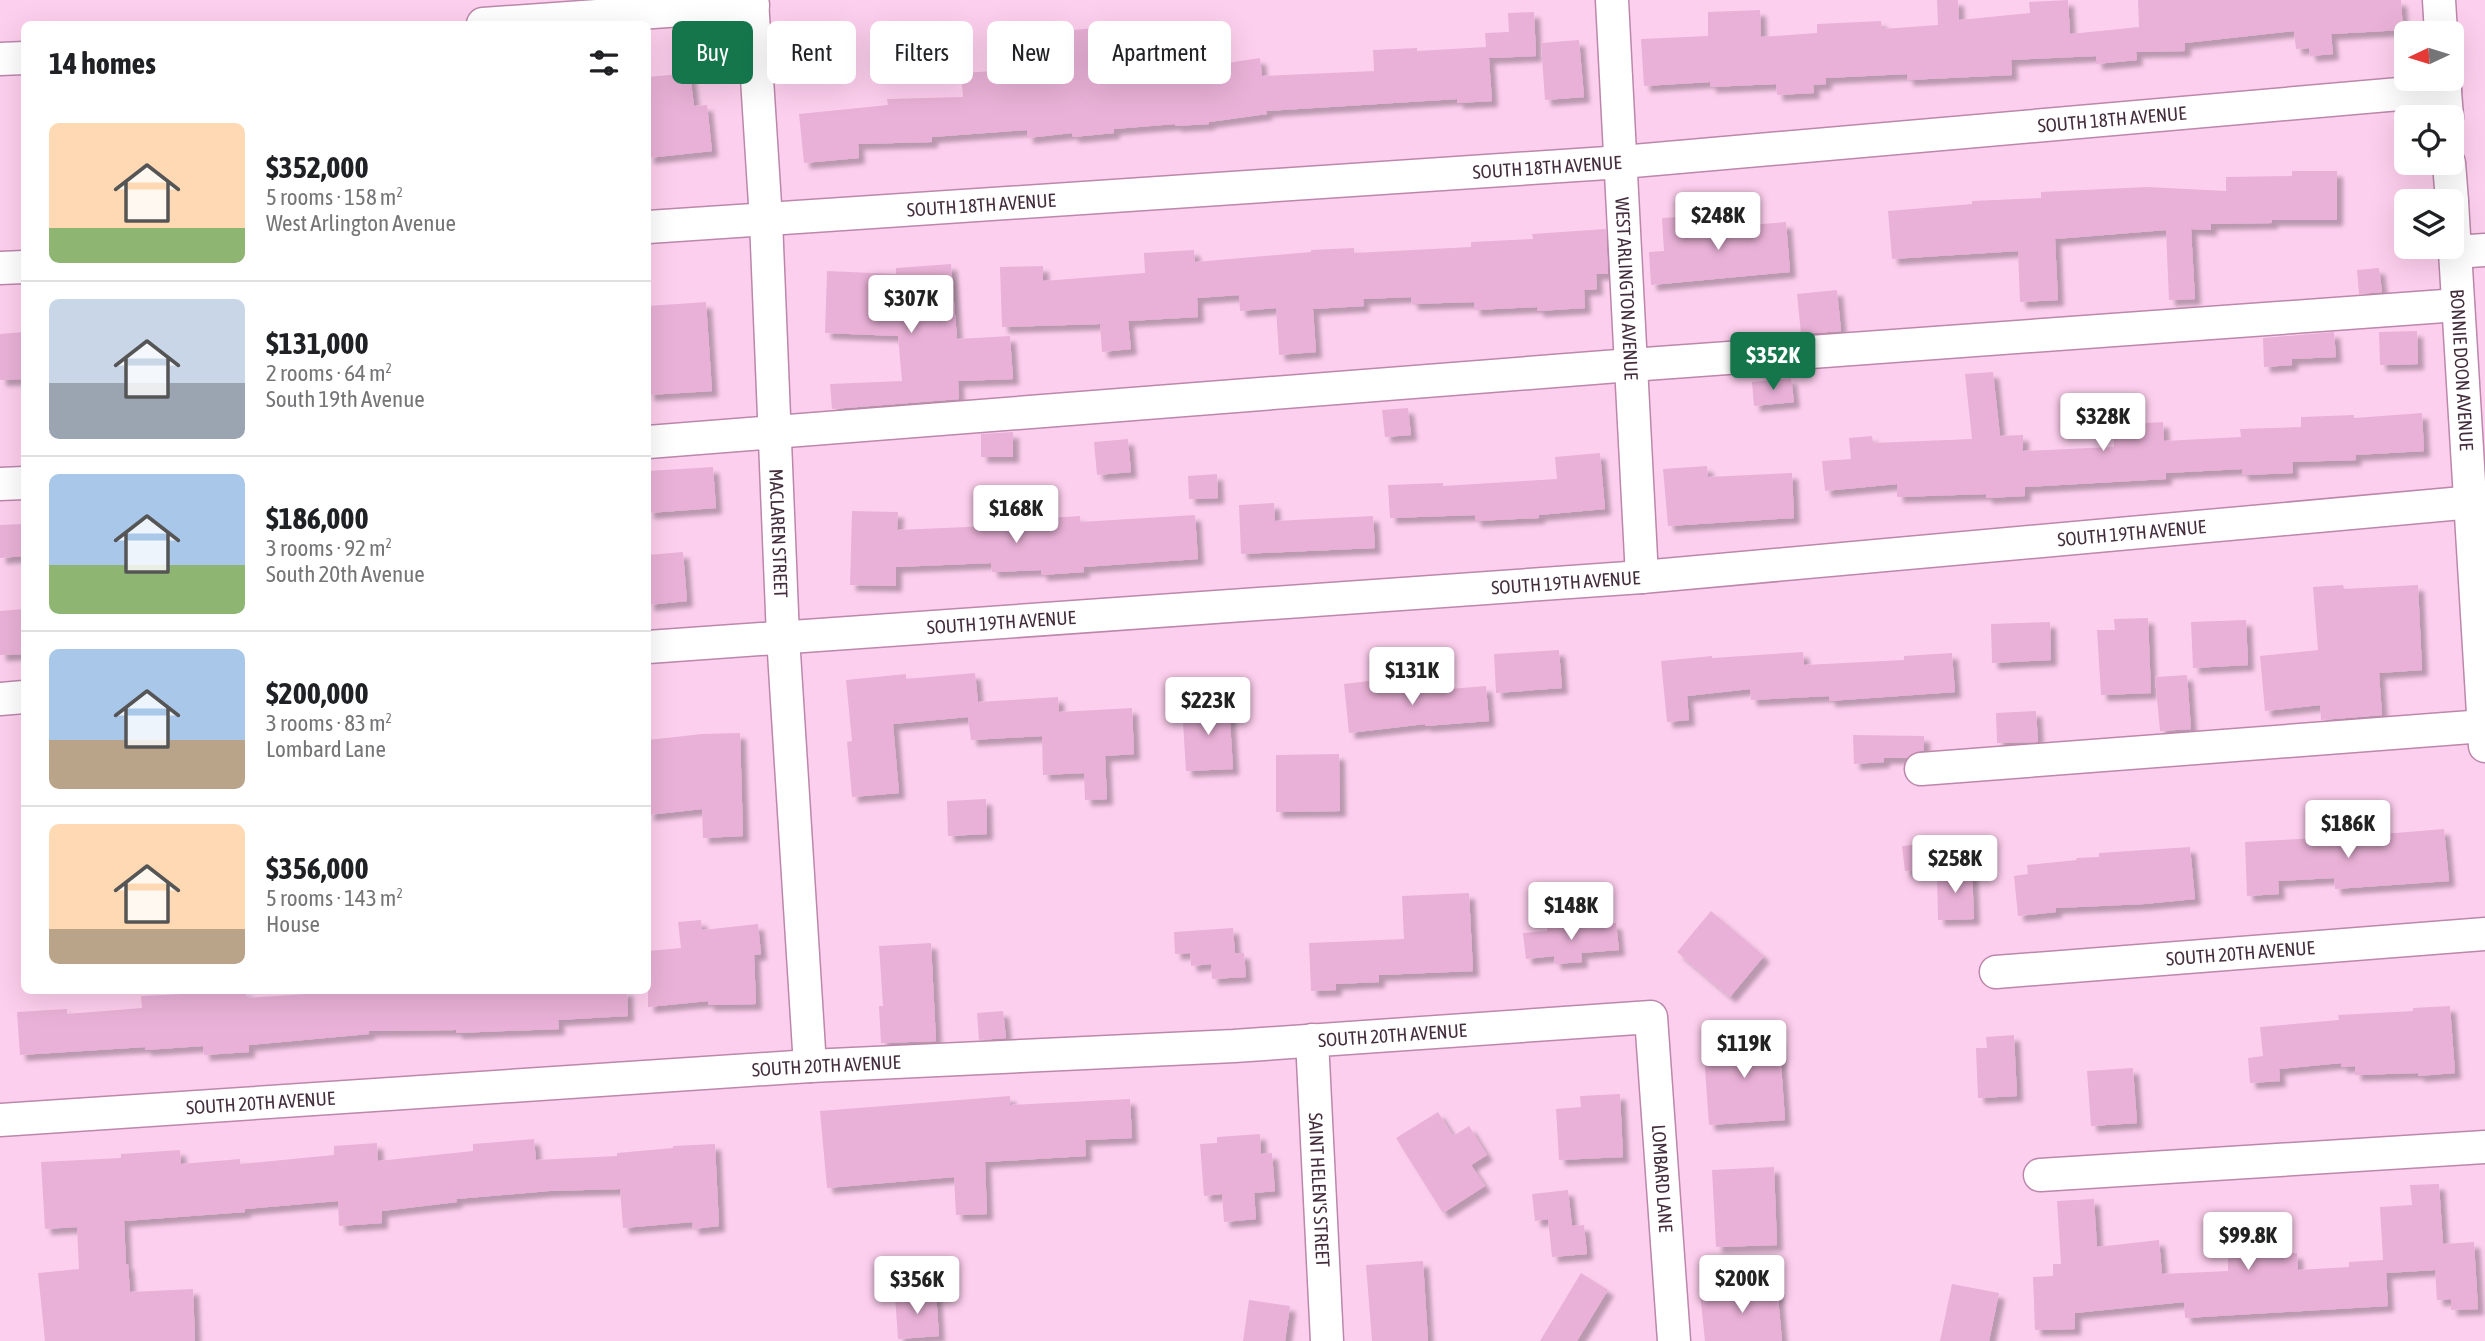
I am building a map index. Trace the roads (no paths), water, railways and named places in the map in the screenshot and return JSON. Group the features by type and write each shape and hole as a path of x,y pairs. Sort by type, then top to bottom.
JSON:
{"street":[{"name":"WEST ARLINGTON AVENUE","path":"1612,0 1642,577"},
{"path":"2440,0 2441,21"},
{"path":"521,21 752,3"},
{"name":"MACLAREN STREET","path":"752,3 766,220 783,637 810,1066"},
{"path":"0,59 21,58"},
{"name":"SOUTH 18TH AVENUE","path":"651,227 1622,162 2445,95"},
{"name":"BONNIE DOON AVENUE","path":"2470,251 2458,305 2477,501 2484,722"},
{"path":"0,268 21,267"},
{"path":"651,442 1631,365 2458,305"},
{"path":"0,484 21,483"},
{"name":"SOUTH 19TH AVENUE","path":"651,648 1642,577 2477,501"},
{"path":"0,699 21,697"},
{"path":"1921,769 2484,722"},
{"name":"SOUTH 20TH AVENUE","path":"1996,972 2485,934"},
{"name":"SOUTH 20TH AVENUE","path":"0,1120 810,1066 1312,1040 1651,1017"},
{"name":"LOMBARD LANE","path":"1651,1017 1674,1341"},
{"name":"SAINT HELEN'S STREET","path":"1312,1040 1327,1341"},
{"path":"2040,1175 2485,1147"}]}
